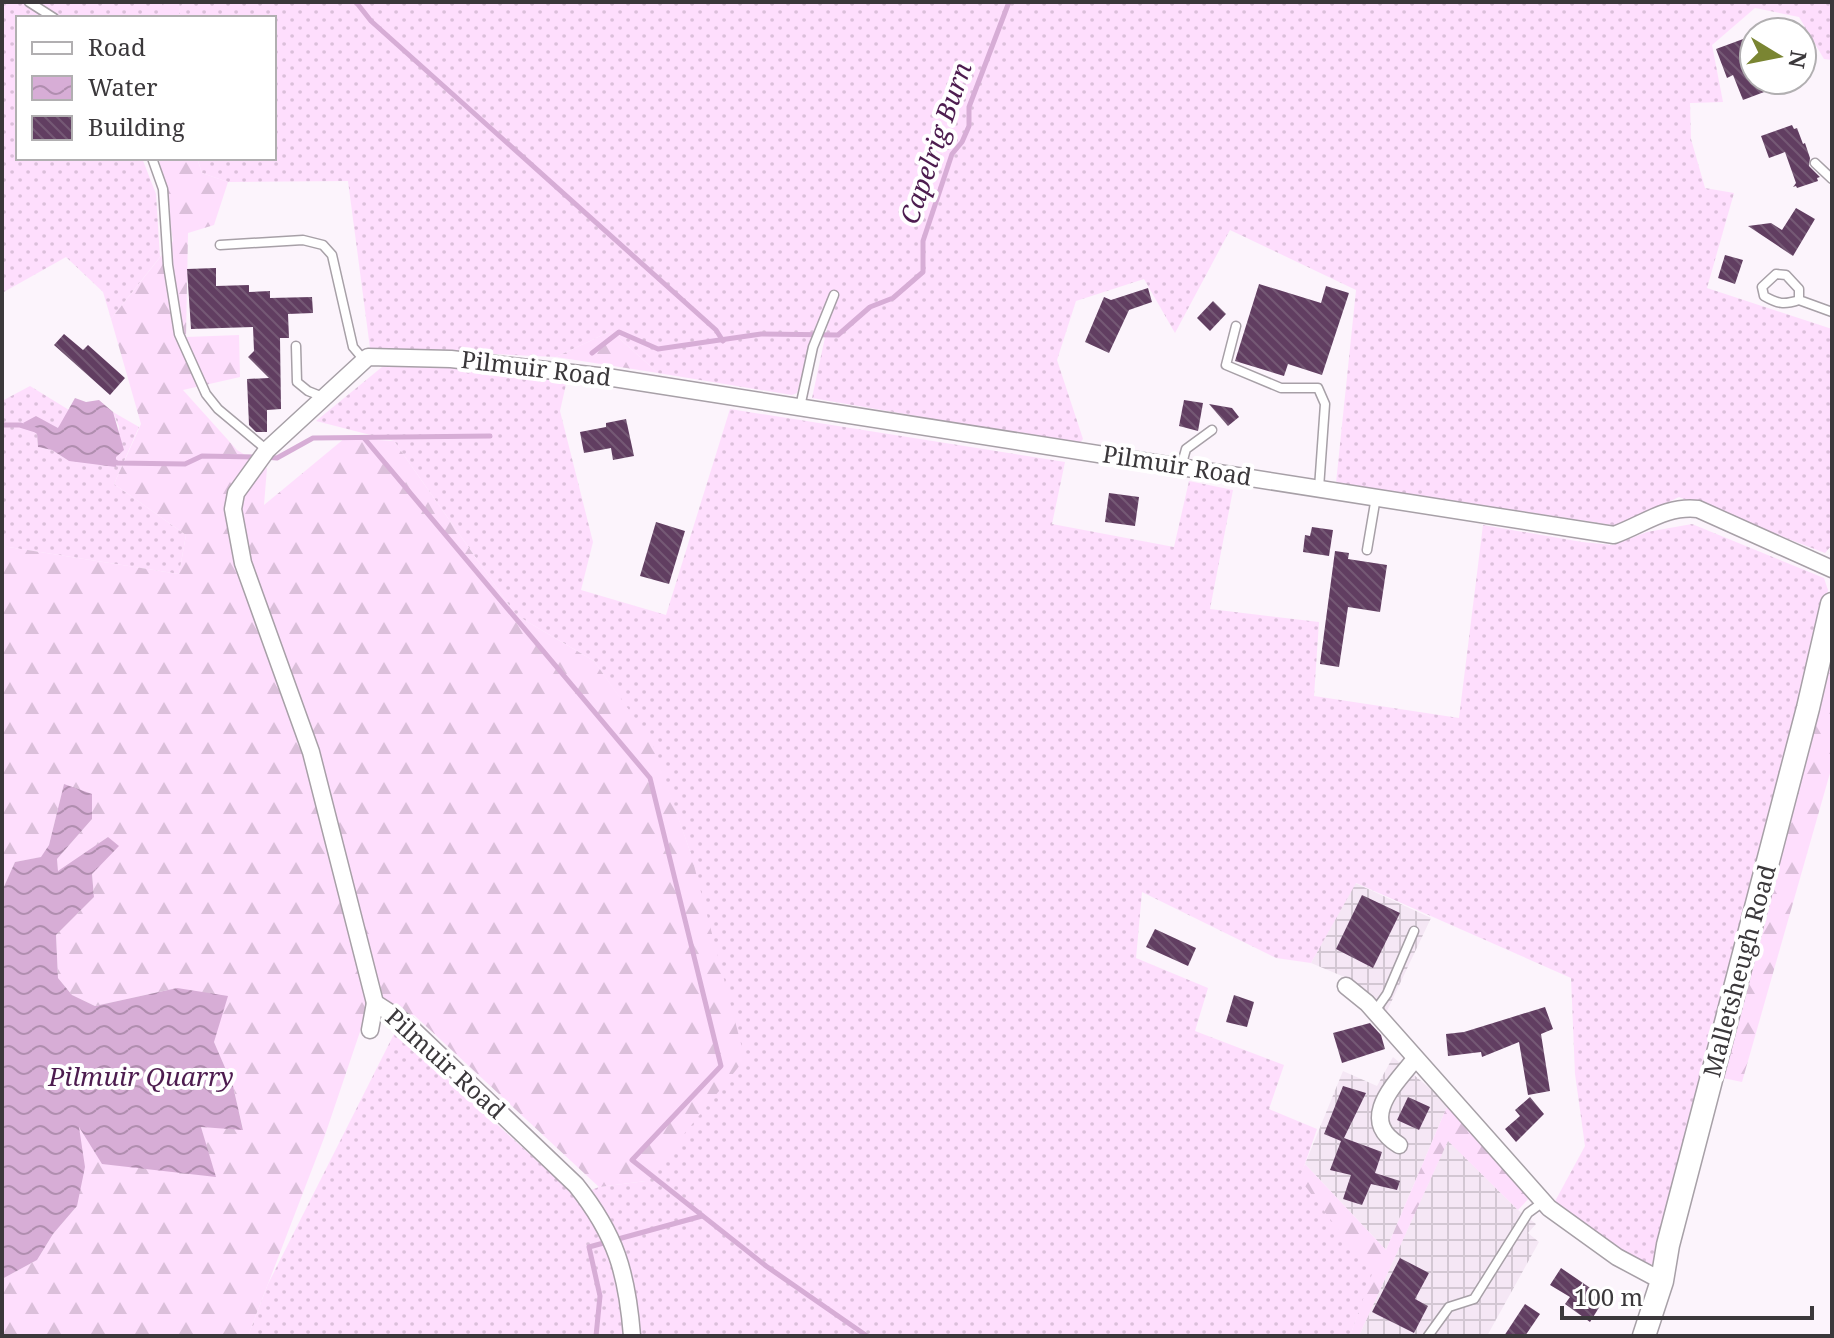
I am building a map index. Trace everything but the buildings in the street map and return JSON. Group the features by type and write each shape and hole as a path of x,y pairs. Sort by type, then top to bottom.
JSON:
{"street":[{"name":"Pilmuir Road","path":"632,1336 617,1251 599,1213 576,1185 406,1023 375,1003 311,752 243,563 233,509 236,493 267,450 368,357 451,359 607,377 1614,535 1658,515 1684,507 1698,509 1832,569"},
{"name":"Malletsheugh Road","path":"1644,1336 1662,1281 1668,1245 1808,708 1832,604"},
{"path":"1346,986 1375,1011 1543,1202 1617,1257 1662,1281"},
{"path":"370,1030 375,1003"},
{"path":"1399,1145 1380,1129 1378,1115 1398,1079 1415,1059"}],"lane":[{"path":"29,2 51,16"},
{"path":"153,160 163,189 168,265 179,334 206,394 218,409 267,450"},
{"path":"1815,163 1832,179"},
{"path":"220,245 303,240 323,245 332,255 353,347 364,360"},
{"path":"1799,300 1799,289 1786,275 1776,274 1762,287 1764,296 1777,303 1785,305 1799,300 1832,312"},
{"path":"800,407 813,347 834,295"},
{"path":"1236,326 1226,365 1281,388 1318,388 1325,404 1319,488"},
{"path":"296,346 297,382 324,398"},
{"path":"1181,467 1186,449 1212,430"},
{"path":"1367,550 1376,497"},
{"path":"1375,1011 1387,994 1414,931"},
{"path":"1428,1336 1449,1307 1474,1299 1528,1213 1543,1202"}],"shaded area":[{"path":"1355,883 1431,918 1386,1013 1354,981 1311,963"},
{"path":"1393,1057 1448,1104 1386,1250 1305,1164 1343,1071 1377,1086"},
{"path":"1448,1140 1536,1224 1528,1233 1539,1242 1487,1336 1359,1336"}],"green space":[{"path":"2,2 168,2 163,16 16,16 16,160 143,160 156,194 160,257 111,319 103,292 66,257 2,293"},
{"path":"164,2 179,2 180,16 160,16"},
{"path":"179,2 1832,2 1832,60 1824,59 1818,49 1818,16 1794,16 1755,8 1746,16 1738,16 1738,23 1712,45 1723,102 1690,103 1691,139 1705,188 1734,193 1707,288 1832,329 1832,545 1825,553 1679,497 1619,526 1336,483 1356,290 1230,230 1175,333 1144,279 1076,301 1057,360 1083,439 1079,444 812,398 827,328 817,322 797,393 792,395 658,373 611,331 556,357 370,348 348,181 228,182 202,173 198,160 276,160 276,16 180,16"},
{"path":"159,160 198,160 202,173 228,182 214,225 188,233 186,337 239,335 240,377 183,390 237,450 267,468 264,505 345,438 394,441 516,615 594,661 652,742 691,854 745,1059 646,1181 599,1187 414,1015 366,1014 324,1138 248,1336 2,1336 2,1279 37,1260 53,1234 77,1206 78,1125 215,1176 201,1127 243,1129 233,1086 214,1042 177,988 95,1006 72,995 58,978 56,935 94,897 92,874 108,837 58,872 57,859 92,819 64,784 49,845 42,857 15,862 2,891 2,546 179,574 186,535 114,484 141,424 111,319 173,241"},
{"path":"611,331 658,373 556,357"},
{"path":"420,365 567,380 560,411 593,542 581,590 666,615 730,409 1065,462 1052,524 1174,547 1189,481 1233,490 1210,609 1319,622 1314,696 1459,718 1483,525 1613,545 1647,532 1692,524 1824,578 1828,590 1654,1265 1627,1257 1553,1205 1585,1146 1575,1074 1571,978 1356,883 1311,963 1276,958 1142,892 1136,958 1208,988 1195,1031 1284,1065 1269,1109 1317,1129 1300,1178 1373,1274 1350,1336 248,1336 268,1284 395,1032 576,1196 599,1187 646,1181 691,854 651,742 594,661 516,615 394,441 316,421 382,367"},
{"path":"30,386 69,410 58,429 36,416 38,447 52,450 69,461 116,457 119,427 113,412 139,427 114,484 186,535 179,574 2,546 2,401"},
{"path":"1832,648 1832,766 1742,1082 1723,1078"},
{"path":"1448,1104 1531,1196 1518,1210 1448,1141 1359,1336 1350,1336 1372,1274 1299,1178 1305,1164 1386,1250"}],"water":[{"path":"75,398 86,402 99,400 113,412 124,450 116,457 116,467 69,461 52,450 38,447 37,434 23,423 36,416 58,428"},
{"name":"Pilmuir Quarry","path":"64,784 92,794 92,819 57,859 58,871 108,837 119,846 92,874 94,897 56,935 58,978 72,995 95,1006 177,988 228,996 214,1042 233,1086 243,1130 201,1127 216,1177 102,1164 79,1127 85,1167 77,1206 53,1234 37,1260 2,1279 2,891 15,862 41,857 49,845"}],"waterway":[{"path":"356,2 371,21 716,330 723,341"},
{"name":"Capelrig Burn","path":"592,353 619,332 658,349 761,334 838,335 870,307 893,298 923,272 923,241 952,154 969,126 969,107 1009,2"},
{"path":"2,425 20,425 36,430"},
{"path":"265,457 277,458 313,438 490,436"},
{"path":"364,438 650,778 721,1066 632,1160 766,1266 867,1336"},
{"path":"112,460 117,463 185,464 202,456 255,457"},
{"path":"596,1336 600,1296 589,1247 702,1216"}]}
